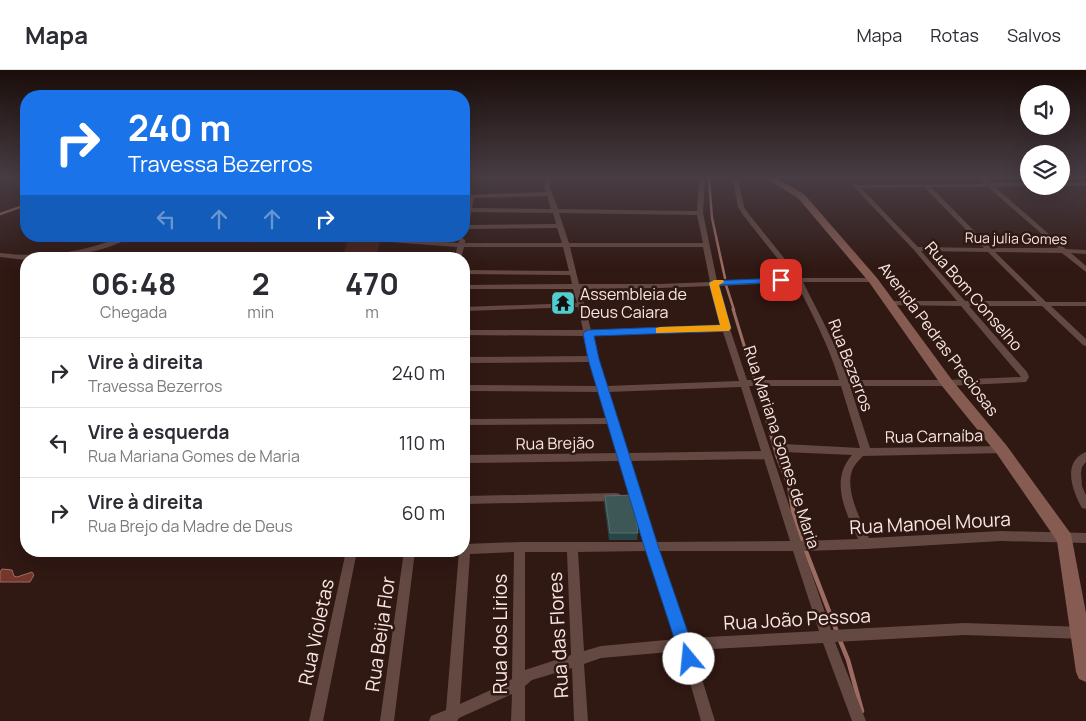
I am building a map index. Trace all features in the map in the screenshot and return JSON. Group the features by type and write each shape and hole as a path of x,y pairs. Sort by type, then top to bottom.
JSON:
{"main road":[{"name":"Avenida Pedras Preciosas","path":"811,207 873,280 948,383 1002,450 1065,539"},
{"path":"1065,539 1083,633 1086,672"}],"street":[{"path":"555,207 566,244 594,359 651,546 708,721"},
{"name":"Rua Mariana Gomes de Maria","path":"700,207 714,283 743,384 766,456 800,546 829,637 859,721"},
{"name":"Rua Bezerros","path":"742,207 798,280 823,329 844,382 864,452"},
{"name":"Rua Bom Conselho","path":"875,207 963,302 1024,374 1023,380"},
{"path":"947,207 1086,343"},
{"path":"1015,207 1086,270"},
{"path":"470,210 700,213"},
{"path":"470,231 560,226"},
{"path":"76,252 116,242"},
{"path":"418,242 461,245 706,245"},
{"path":"460,252 462,242"},
{"name":"Rua julia Gomes","path":"916,250 1064,250 1086,252"},
{"path":"0,255 20,257"},
{"path":"470,272 572,273"},
{"path":"470,287 660,286 798,280 873,280"},
{"path":"889,302 1086,304"},
{"path":"470,309 580,305"},
{"path":"470,333 588,333 726,328"},
{"path":"470,360 594,359"},
{"path":"470,388 603,389 743,384 844,382 948,383 1023,380"},
{"path":"470,422 613,421"},
{"name":"Rua Carnaíba","path":"784,448 821,448 864,452 1002,450"},
{"path":"864,452 852,462 846,474 846,486 866,544"},
{"name":"Rua Brejão","path":"470,459 766,456"},
{"path":"1086,456 1079,460 1075,479 1079,494 1086,505"},
{"path":"470,500 636,497"},
{"name":"Rua Manoel Moura","path":"800,546 1001,536 1065,539"},
{"path":"1065,539 1086,538"},
{"path":"470,549 800,546"},
{"name":"Rua dos Lirios","path":"518,721 520,547"},
{"name":"Rua das Flores","path":"572,548 582,721"},
{"name":"Rua Violetas","path":"316,721 351,557"},
{"name":"Rua Beija Flor","path":"387,721 409,557"},
{"path":"452,718 463,557"},
{"name":"Rua João Pessoa","path":"436,721 452,718 509,689 519,681 545,669 601,652 684,644 964,629 1083,633"}],"shaded area":[{"path":"347,242 380,242 378,252 344,252"},
{"path":"2,569 12,570 14,576 17,577 32,572 34,575 30,582 0,582 0,572"}],"building":[{"path":"632,495 636,510 638,533 610,533 605,496"}],"waterway":[{"path":"0,214 19,207"},
{"path":"711,207 725,278"},
{"path":"726,285 734,310"},
{"path":"733,309 754,378"},
{"path":"756,383 777,457 789,487"},
{"path":"789,485 795,523 837,632"},
{"path":"839,638 848,660 862,711"}],"slow traffic":[{"path":"660,331 726,328 714,283 719,282"}],"place":[{"name":"Assembleia de Deus Caiara","path":"563,303"}],"route":[{"path":"689,659 651,546 594,359 588,333 726,328 714,283 781,280"}]}
